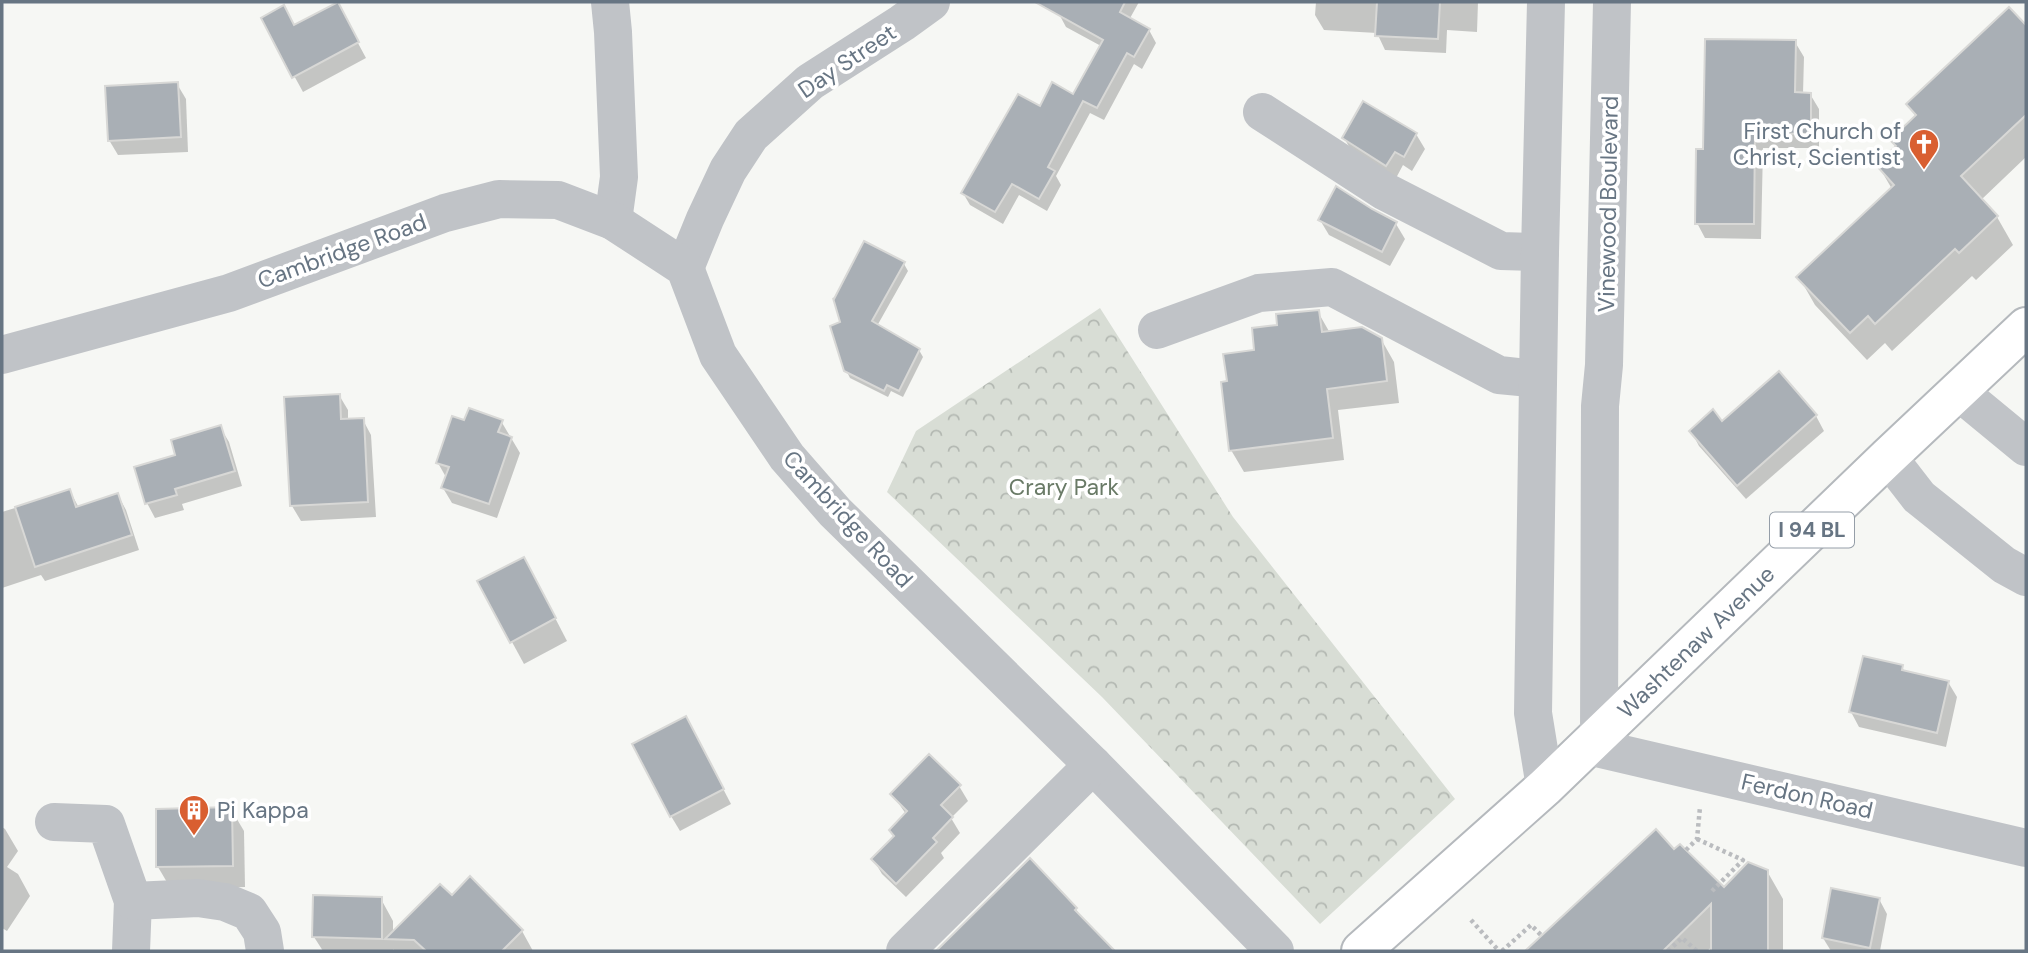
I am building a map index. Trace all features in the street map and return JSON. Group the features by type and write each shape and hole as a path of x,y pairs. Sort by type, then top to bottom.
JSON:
{"main road":[{"name":"Washtenaw Avenue","path":"1362,951 1594,741 2026,327"}],"street":[{"path":"610,2 619,177 613,221"},
{"name":"Day Street","path":"685,268 728,170 751,135 810,82 931,2"},
{"path":"1545,787 1533,713 1546,2"},
{"name":"Vinewood Boulevard","path":"1594,741 1600,405 1604,365 1612,2"},
{"path":"1262,112 1384,191 1501,251 1540,253"},
{"name":"Cambridge Road","path":"2,355 229,293 445,213 499,199 558,200 613,221 685,268 718,355 787,457 835,512 1093,765 1275,951"},
{"path":"1157,330 1259,293 1332,287 1499,375 1538,391 1600,405"},
{"path":"1958,391 2026,447"},
{"path":"1888,457 1919,497 2004,565 2026,577"},
{"name":"Ferdon Road","path":"1594,741 2026,848"},
{"path":"905,951 1093,765"},
{"path":"54,822 106,824 133,901 131,951"},
{"path":"133,901 198,898 225,902 248,912 262,932 265,951"}],"path":[{"path":"1686,850 1697,839 1701,799"},
{"path":"1697,839 1743,860 1712,891"},
{"path":"1471,920 1501,951 1531,925 1542,936"},
{"path":"1668,951 1682,938 1697,951"}],"green space":[{"name":"Crary Park","path":"1100,308 1233,517 1455,799 1320,924 1102,697 887,492 916,431"}],"building":[{"path":"338,2 359,42 292,78 261,18 284,5 294,25"},
{"path":"1035,2 1125,2 1120,12 1150,29 1134,57 1127,53 1097,108 1083,101 1048,167 1055,171 1039,199 1012,184 995,212 961,193 1018,94 1040,106 1052,82 1073,94 1103,40"},
{"path":"1377,2 1440,2 1438,39 1375,36"},
{"name":"First Church of Christ, Scientist","path":"2009,7 2026,25 2026,115 1961,176 1998,216 1959,253 1955,249 1875,324 1868,316 1850,333 1796,277 1894,185 1876,165 1896,146 1890,140 1916,115 1906,104"},
{"path":"1705,39 1796,40 1795,92 1811,93 1811,134 1755,133 1754,224 1695,224 1696,149 1703,149"},
{"path":"178,82 181,137 108,141 105,86"},
{"path":"1363,101 1417,133 1404,157 1395,152 1386,166 1342,138"},
{"path":"1336,186 1397,222 1382,252 1318,220"},
{"path":"864,241 905,262 872,321 920,349 899,391 887,385 884,391 844,371 830,326 840,322 833,298"},
{"path":"1319,310 1322,332 1362,327 1382,338 1387,381 1327,389 1333,438 1229,451 1221,382 1227,381 1223,354 1254,350 1252,328 1277,325 1276,314"},
{"path":"1779,371 1817,415 1737,486 1689,431 1713,409 1722,421"},
{"path":"340,394 341,419 364,418 368,502 290,506 284,397"},
{"path":"469,408 503,420 498,432 512,437 489,504 441,488 449,467 436,463 452,416 464,420"},
{"path":"221,425 235,471 175,489 177,495 145,504 134,467 175,455 171,440"},
{"path":"70,489 76,507 118,493 132,535 35,567 15,507"},
{"path":"524,557 556,618 510,643 477,581"},
{"path":"1863,656 1903,665 1902,670 1949,681 1937,733 1849,712"},
{"path":"686,716 724,789 670,817 632,744"},
{"path":"929,754 961,785 941,805 953,817 933,838 937,842 896,884 871,859 894,836 889,830 907,811 890,794"},
{"name":"Pi Kappa","path":"232,807 233,866 156,867 156,809"},
{"path":"1656,829 1674,849 1680,844 1724,887 1748,862 1768,870 1768,951 1711,951 1711,904 1663,951 1525,951"},
{"path":"1030,858 1115,951 936,951"},
{"path":"470,876 523,930 502,951 426,951 414,940 385,939 440,884 452,895"},
{"path":"1831,888 1880,898 1870,948 1822,938"},
{"path":"313,895 382,897 382,939 312,937"}],"place":[{"name":"First Church of Christ, Scientist","path":"1924,171"},
{"name":"Pi Kappa","path":"194,837"}]}
